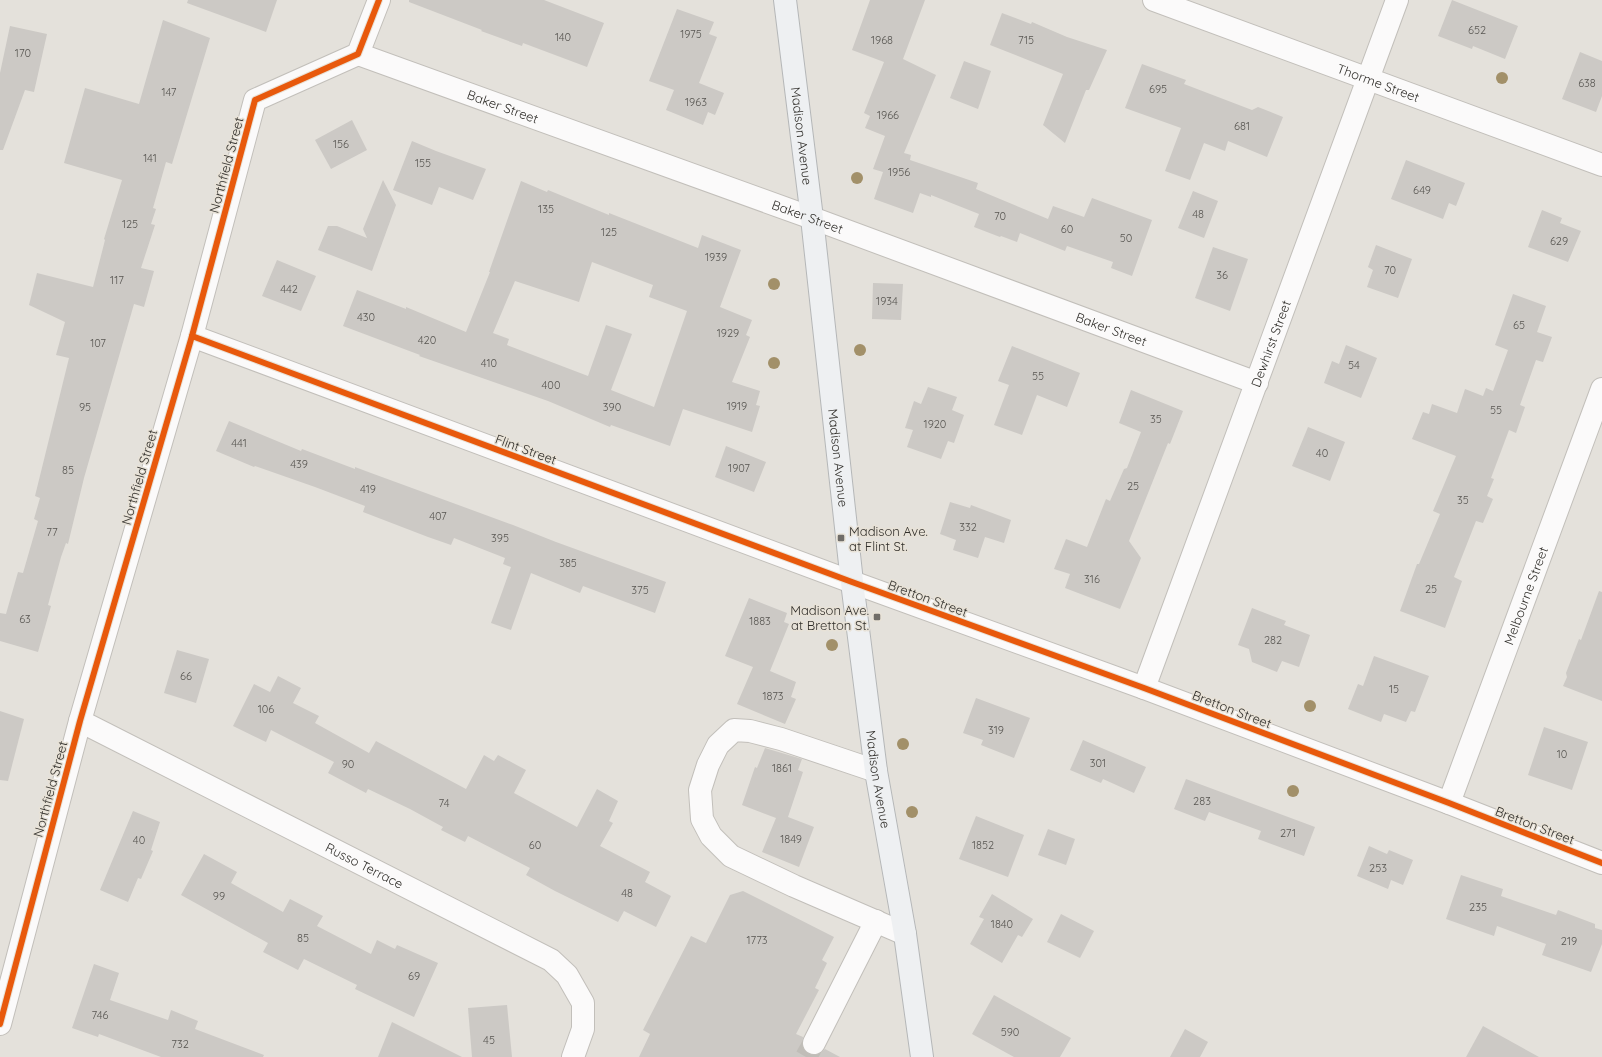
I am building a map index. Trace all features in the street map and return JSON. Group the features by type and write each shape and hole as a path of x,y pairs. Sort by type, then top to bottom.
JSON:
{"main road":[{"name":"Madison Avenue","path":"785,0 812,218 852,582 876,771 905,934 922,1057"}],"street":[{"path":"358,54 379,0"},
{"name":"Thorme Street","path":"1154,0 1602,165"},
{"name":"Dewhirst Street","path":"1144,688 1397,0"},
{"name":"Baker Street","path":"358,54 812,218 1257,383"},
{"name":"Northfield Street","path":"0,1024 80,721 192,336 254,100 358,54"},
{"name":"Flint Street","path":"192,336 852,582"},
{"name":"Melbourne Street","path":"1449,803 1602,389"},
{"name":"Bretton Street","path":"852,582 1144,688 1449,803 1602,863"},
{"name":"Russo Terrace","path":"80,721 551,960 567,975 583,1003 583,1029 573,1057"},
{"path":"876,771 781,739 750,731 734,730 718,745 708,765 700,790 702,819 711,836 731,856 794,886 905,934"},
{"path":"814,1043 876,921"}],"building":[{"path":"188,0 277,0 266,32 187,3"},
{"path":"409,0 544,0 604,23 587,67 523,43 522,46 481,31 482,30 409,2"},
{"path":"870,0 925,0 903,59 936,75 904,153 911,155 910,160 978,183 976,189 1048,219 1053,206 1084,217 1092,198 1152,220 1132,276 1111,268 1113,262 1067,246 1065,251 1020,233 1017,242 974,227 979,214 931,195 931,197 920,193 913,213 874,199 883,172 873,169 885,136 865,128 870,116 864,113 884,62 852,50"},
{"path":"1452,0 1518,26 1505,59 1473,46 1472,49 1438,36"},
{"path":"677,9 714,22 709,34 717,37 699,83 724,93 715,115 708,112 703,125 666,110 674,90 649,81"},
{"path":"1002,13 1031,24 1032,22 1067,37 1107,50 1089,90 1086,90 1065,143 1043,125 1063,74 990,45"},
{"path":"163,20 210,38 172,164 166,162 153,208 156,209 151,224 155,225 141,268 154,271 144,307 134,304 84,478 68,544 66,543 61,557 48,605 51,606 38,652 0,641 0,613 6,614 18,572 23,573 38,521 34,519 40,498 35,496 69,358 56,355 65,322 29,305 37,273 93,287 104,239 122,180 64,163 85,88 139,104"},
{"path":"10,26 47,34 34,92 25,90 3,150 0,150 0,73"},
{"path":"1580,52 1602,61 1602,96 1596,112 1562,99"},
{"path":"964,61 991,71 978,109 950,98"},
{"path":"1142,64 1186,80 1184,84 1252,110 1258,107 1283,117 1267,157 1228,141 1225,151 1204,143 1190,180 1165,171 1181,128 1125,108"},
{"path":"352,120 367,150 331,169 315,140"},
{"path":"412,141 486,169 473,200 439,187 432,205 393,190"},
{"path":"1406,160 1465,183 1456,206 1449,203 1443,219 1391,199"},
{"path":"383,180 396,205 372,271 318,250 328,226 337,226 367,238 363,229"},
{"path":"521,181 547,192 548,190 609,215 609,213 698,248 702,235 741,250 720,307 752,320 746,335 750,337 732,382 760,391 756,405 760,406 752,432 683,409 670,446 611,425 610,427 548,401 419,356 420,355 343,326 357,290 406,309 406,307 466,332","holes":["592,262 653,285 649,297 687,311 654,407 611,390 632,334 606,325 588,376 507,345 509,339 493,333 515,281 579,302"]},
{"path":"1193,191 1218,201 1204,238 1178,228"},
{"path":"1542,210 1562,218 1560,223 1581,231 1568,262 1528,247"},
{"path":"1376,245 1412,259 1398,298 1367,287 1373,270 1368,267"},
{"path":"1213,247 1248,259 1230,311 1195,298"},
{"path":"277,260 316,276 301,311 262,296"},
{"path":"873,283 903,284 901,320 872,319"},
{"path":"1513,294 1546,306 1537,332 1552,337 1543,362 1536,360 1520,405 1525,407 1516,433 1509,430 1491,478 1494,479 1487,496 1493,499 1483,523 1476,521 1454,577 1462,581 1445,628 1400,611 1417,564 1419,564 1440,514 1433,511 1456,456 1412,439 1423,412 1429,414 1432,404 1457,413 1465,389 1483,396 1486,388 1493,391 1508,350 1495,345"},
{"path":"1346,345 1377,358 1361,398 1324,383 1332,361 1339,364"},
{"path":"1012,346 1080,373 1067,407 1037,395 1022,435 994,425 1009,385 998,381"},
{"path":"928,387 957,397 952,410 964,415 954,443 948,441 941,459 907,447 913,430 905,428 914,401 921,404"},
{"path":"1131,390 1183,411 1170,444 1168,443 1129,541 1141,558 1120,609 1065,588 1070,574 1054,569 1066,539 1087,547 1106,499 1110,501 1124,469 1127,468 1141,432 1119,423"},
{"path":"229,421 301,451 302,449 355,469 355,467 666,582 655,613 583,586 580,593 531,573 511,630 491,623 511,567 503,564 505,558 454,538 451,545 428,537 363,512 365,506 315,487 255,466 254,467 216,451"},
{"path":"1308,427 1345,442 1330,481 1292,466"},
{"path":"726,446 766,462 754,492 715,477"},
{"path":"950,502 970,508 971,505 1011,520 1004,543 985,537 978,558 953,550 956,540 940,534"},
{"path":"1599,591 1602,592 1602,701 1563,686 1567,677 1566,673 1579,639 1581,640"},
{"path":"749,598 787,613 784,622 789,624 770,671 796,682 791,697 796,699 785,724 737,704 753,667 725,656"},
{"path":"1252,608 1286,621 1284,625 1310,635 1299,667 1282,661 1277,672 1252,662 1249,649 1238,645"},
{"path":"177,650 209,659 196,703 164,693"},
{"path":"1374,656 1429,676 1415,712 1411,711 1406,722 1384,714 1381,722 1348,709 1358,684 1363,686"},
{"path":"278,676 301,688 293,703 319,716 315,723 369,753 376,741 466,789 484,755 494,761 498,755 526,770 514,793 577,827 597,789 618,801 609,821 613,823 600,846 650,872 645,882 671,896 656,927 624,911 618,922 555,891 526,875 530,868 468,836 465,842 441,830 443,827 410,809 368,789 366,793 328,773 334,762 271,730 266,742 233,726 254,684 270,692"},
{"path":"976,698 1030,718 1014,758 981,745 983,740 963,733"},
{"path":"0,711 24,719 8,781 0,780"},
{"path":"1544,727 1588,742 1572,790 1528,775"},
{"path":"1083,740 1146,767 1134,793 1103,779 1101,783 1070,770"},
{"path":"765,748 802,759 798,770 803,772 788,817 814,827 799,867 762,852 776,818 742,805 755,767 757,768"},
{"path":"1186,779 1315,827 1304,856 1258,839 1261,831 1209,812 1205,821 1174,809"},
{"path":"133,811 160,822 151,850 153,851 141,879 138,878 128,902 100,890"},
{"path":"976,816 1024,835 1008,877 959,859"},
{"path":"1048,829 1075,839 1066,865 1038,855"},
{"path":"1369,846 1387,854 1389,850 1413,860 1403,885 1391,880 1388,889 1357,876"},
{"path":"204,854 237,872 231,883 283,912 290,899 323,916 317,926 371,954 377,940 395,949 397,945 438,963 414,1017 355,989 357,985 304,959 298,970 263,952 268,943 181,895"},
{"path":"1461,875 1503,889 1501,896 1556,915 1558,910 1595,924 1595,928 1602,930 1602,944 1591,972 1542,955 1546,944 1497,926 1494,936 1446,919"},
{"path":"743,891 834,937 822,960 827,963 815,988 819,990 796,1034 803,1037 803,1049 808,1054 820,1054 825,1049 840,1057 639,1057 650,1034 643,1030 691,936 706,943 730,895"},
{"path":"992,894 1033,919 1022,937 1018,935 1002,963 970,944 984,919 979,917"},
{"path":"1061,914 1094,931 1080,958 1047,942"},
{"path":"94,964 119,973 110,1000 168,1020 171,1010 198,1021 195,1029 264,1055 263,1057 161,1057 99,1034 98,1037 72,1028"},
{"path":"994,995 1071,1038 1060,1057 1014,1057 972,1034"},
{"path":"507,1005 512,1057 472,1057 468,1008"},
{"path":"392,1022 462,1057 378,1057"},
{"path":"1483,1026 1539,1057 1466,1057"},
{"path":"1185,1029 1208,1042 1200,1057 1170,1057"}],"tunnel":[{"path":"806,1057 814,1043"}],"cycle path":[{"path":"0,1024 80,721 192,336 255,100 358,54 379,0"},
{"path":"192,336 852,582 1144,688 1449,803 1602,863"}],"place":[{"name":"Madison Ave. at Flint St.","path":"841,538"},
{"name":"Madison Ave. at Bretton St.","path":"877,617"}]}
